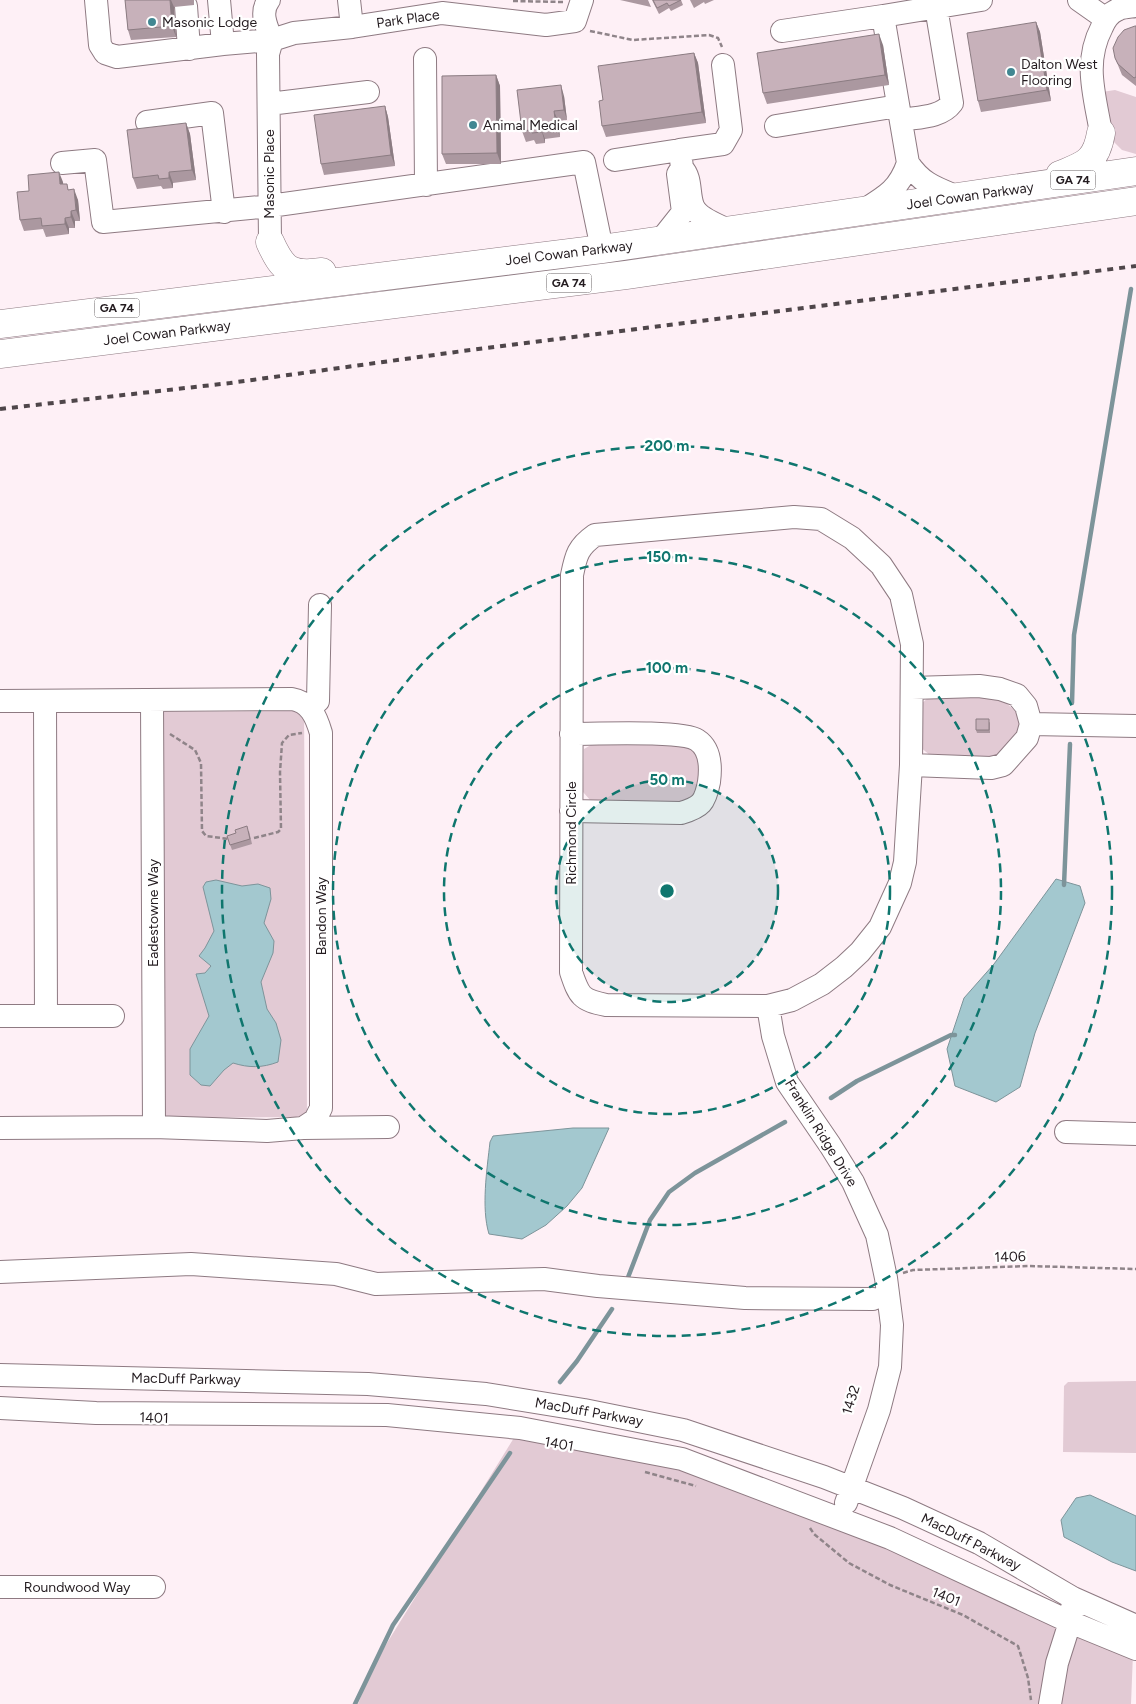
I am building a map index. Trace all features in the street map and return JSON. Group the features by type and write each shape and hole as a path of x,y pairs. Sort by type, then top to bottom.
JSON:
{"main road":[{"path":"1101,134 1112,149 1121,156 1136,162"},
{"path":"1036,186 1087,164 1098,146 1101,134"},
{"name":"Joel Cowan Parkway","path":"0,324 602,249 1136,171"},
{"name":"Joel Cowan Parkway","path":"0,354 626,275 1136,201"},
{"path":"270,242 277,259 284,268 303,274 420,262 458,267"},
{"name":"Masonic Place","path":"234,294 260,273 270,242"}],"street":[{"name":"Park Place","path":"96,0 100,45 105,53 117,57 272,40 294,33 352,28 442,13 546,25 571,15"},
{"path":"219,0 223,44"},
{"path":"269,0 265,4 265,22 272,40"},
{"path":"349,0 352,28"},
{"path":"782,30 981,0"},
{"path":"1080,0 1106,19"},
{"path":"186,6 189,49"},
{"path":"1101,134 1091,70 1092,52 1098,34 1106,19 1117,10 1136,6"},
{"path":"776,126 900,113 940,113 947,110 952,103 936,7"},
{"path":"883,16 908,163 914,172 925,182 958,197"},
{"name":"Masonic Place","path":"270,242 268,54 272,40"},
{"path":"425,59 426,185"},
{"path":"615,160 681,159 723,144 731,130 723,65"},
{"path":"269,104 368,92"},
{"path":"147,122 212,113 224,212"},
{"path":"681,159 687,172 693,208 703,218 730,231"},
{"path":"660,241 683,212 678,174 681,159"},
{"path":"62,163 95,160 103,222 224,212 584,162 602,249"},
{"path":"862,211 882,199 898,185 904,176 908,163"},
{"name":"Richmond Circle","path":"770,518 821,519 852,538 881,565 901,595 912,644 912,688 905,862 900,883 880,927 860,952 844,967 822,984 792,1000 768,1006 606,1005 590,1002 578,991 571,972 572,575 575,557 584,543 595,535 770,518"},
{"path":"314,716 318,701 320,604"},
{"path":"910,765 991,768 1003,765 1027,738 1030,724 1026,706 1017,695 1000,689 979,686 912,688"},
{"path":"0,701 292,699 300,700 314,716"},
{"name":"Eadestowne Way","path":"152,700 154,1127"},
{"path":"45,701 46,1016"},
{"name":"Bandon Way","path":"303,1128 315,1120 321,1108 321,733 314,716"},
{"path":"1030,724 1136,726"},
{"path":"571,734 678,734 697,740 708,753 710,772 706,796 696,808 681,813 571,811"},
{"name":"Franklin Ridge Drive","path":"768,1006 773,1036 787,1082 853,1182 877,1235 892,1325 890,1367 879,1410 841,1518"},
{"path":"0,1016 113,1016"},
{"path":"0,1128 154,1127 267,1131 303,1128 388,1127"},
{"path":"1066,1132 1136,1134"},
{"path":"0,1272 191,1264 336,1274 376,1284 544,1279 598,1286 745,1298 873,1299"},
{"name":"MacDuff Parkway","path":"0,1375 359,1383 486,1394 584,1410 683,1430 824,1477 903,1508 979,1543 1073,1598 1136,1626"},
{"name":"MacDuff Parkway","path":"0,1408 96,1413 387,1415 520,1428 682,1460 810,1516 841,1518 1136,1650"},
{"name":"Roundwood Way","path":"0,1587 154,1587"},
{"path":"1040,1701 1057,1663 1070,1622 1073,1598"}],"path":[{"path":"571,15 632,40 709,35 718,38 724,51 723,65"},
{"path":"254,838 278,832 281,829 280,772 282,744 289,735 308,732 314,716"},
{"path":"152,728 165,732 195,750 201,762 202,831 206,836 231,839"},
{"name":"1406","path":"885,1276 913,1270 1029,1266 1136,1269"},
{"path":"641,1471 702,1488"},
{"name":"1401","path":"810,1516 814,1534 849,1563 890,1585 963,1615 1018,1646 1028,1678 1040,1701"}],"shaded area":[{"path":"1115,90 1136,97 1136,154 1122,150 1113,141 1102,92"},
{"path":"995,696 1014,710 1020,720 1020,726 1014,739 998,757 931,756 920,747 919,706 929,697"},
{"path":"304,711 307,1117 165,1118 162,712"},
{"path":"596,742 681,743 693,748 702,759 702,779 693,797 682,801 591,801 583,792 584,749"},
{"path":"1136,1381 1136,1453 1063,1452 1064,1386 1068,1382"},
{"path":"520,1428 682,1459 1133,1653 1131,1704 358,1704 374,1664"}],"water":[{"path":"1056,879 1080,886 1085,903 1035,1033 1020,1087 996,1102 955,1086 947,1049 964,998 994,964"},
{"path":"216,880 242,886 258,884 270,888 271,899 264,923 274,941 273,953 261,982 267,1009 276,1023 281,1040 278,1062 255,1067 233,1063 210,1086 201,1085 190,1075 190,1049 209,1016 196,974 205,973 211,966 199,956 214,931 203,887 206,882"},
{"path":"573,1128 609,1128 582,1188 567,1206 546,1225 522,1239 489,1234 485,1212 485,1188 490,1142 493,1136"},
{"path":"1090,1495 1136,1516 1136,1571 1112,1562 1064,1537 1061,1520 1076,1498"}],"building":[{"name":"Masonic Lodge","path":"125,0 170,0 172,26 128,30"},
{"path":"653,0 681,0 669,6 667,3 657,8"},
{"name":"Dalton West Flooring","path":"1036,22 1047,90 978,101 967,33"},
{"path":"1136,26 1136,77 1134,78 1118,64 1113,48 1124,30"},
{"path":"879,34 885,75 763,93 757,53"},
{"path":"694,53 702,112 602,126 599,101 603,100 598,66"},
{"name":"Animal Medical","path":"496,75 497,153 442,154 442,76"},
{"path":"561,85 564,110 554,111 556,126 541,128 542,132 522,131 517,90"},
{"path":"385,106 391,155 321,164 314,115"},
{"path":"186,123 192,170 169,172 169,178 159,179 158,175 133,178 127,130"},
{"path":"59,172 60,184 67,184 68,190 74,189 76,210 71,211 71,217 65,218 65,224 42,226 41,218 20,220 17,192 29,191 28,175"},
{"path":"976,719 989,719 989,730 976,730"},
{"path":"247,826 250,839 230,845 227,836 236,833 235,830"}],"waterway":[{"path":"1072,703 1074,635 1131,289"},
{"path":"1064,885 1070,744"},
{"path":"831,1098 857,1081 951,1035 955,1035"},
{"path":"627,1280 650,1220 669,1192 695,1173 785,1122"},
{"path":"560,1382 577,1361 612,1309"},
{"path":"355,1704 393,1625 510,1453"}],"railway":[{"path":"0,409 230,383 463,351 1136,266"}],"place":[{"name":"Masonic Lodge","path":"152,22"},
{"name":"Dalton West Flooring","path":"1011,72"},
{"name":"Animal Medical","path":"473,125"}]}
